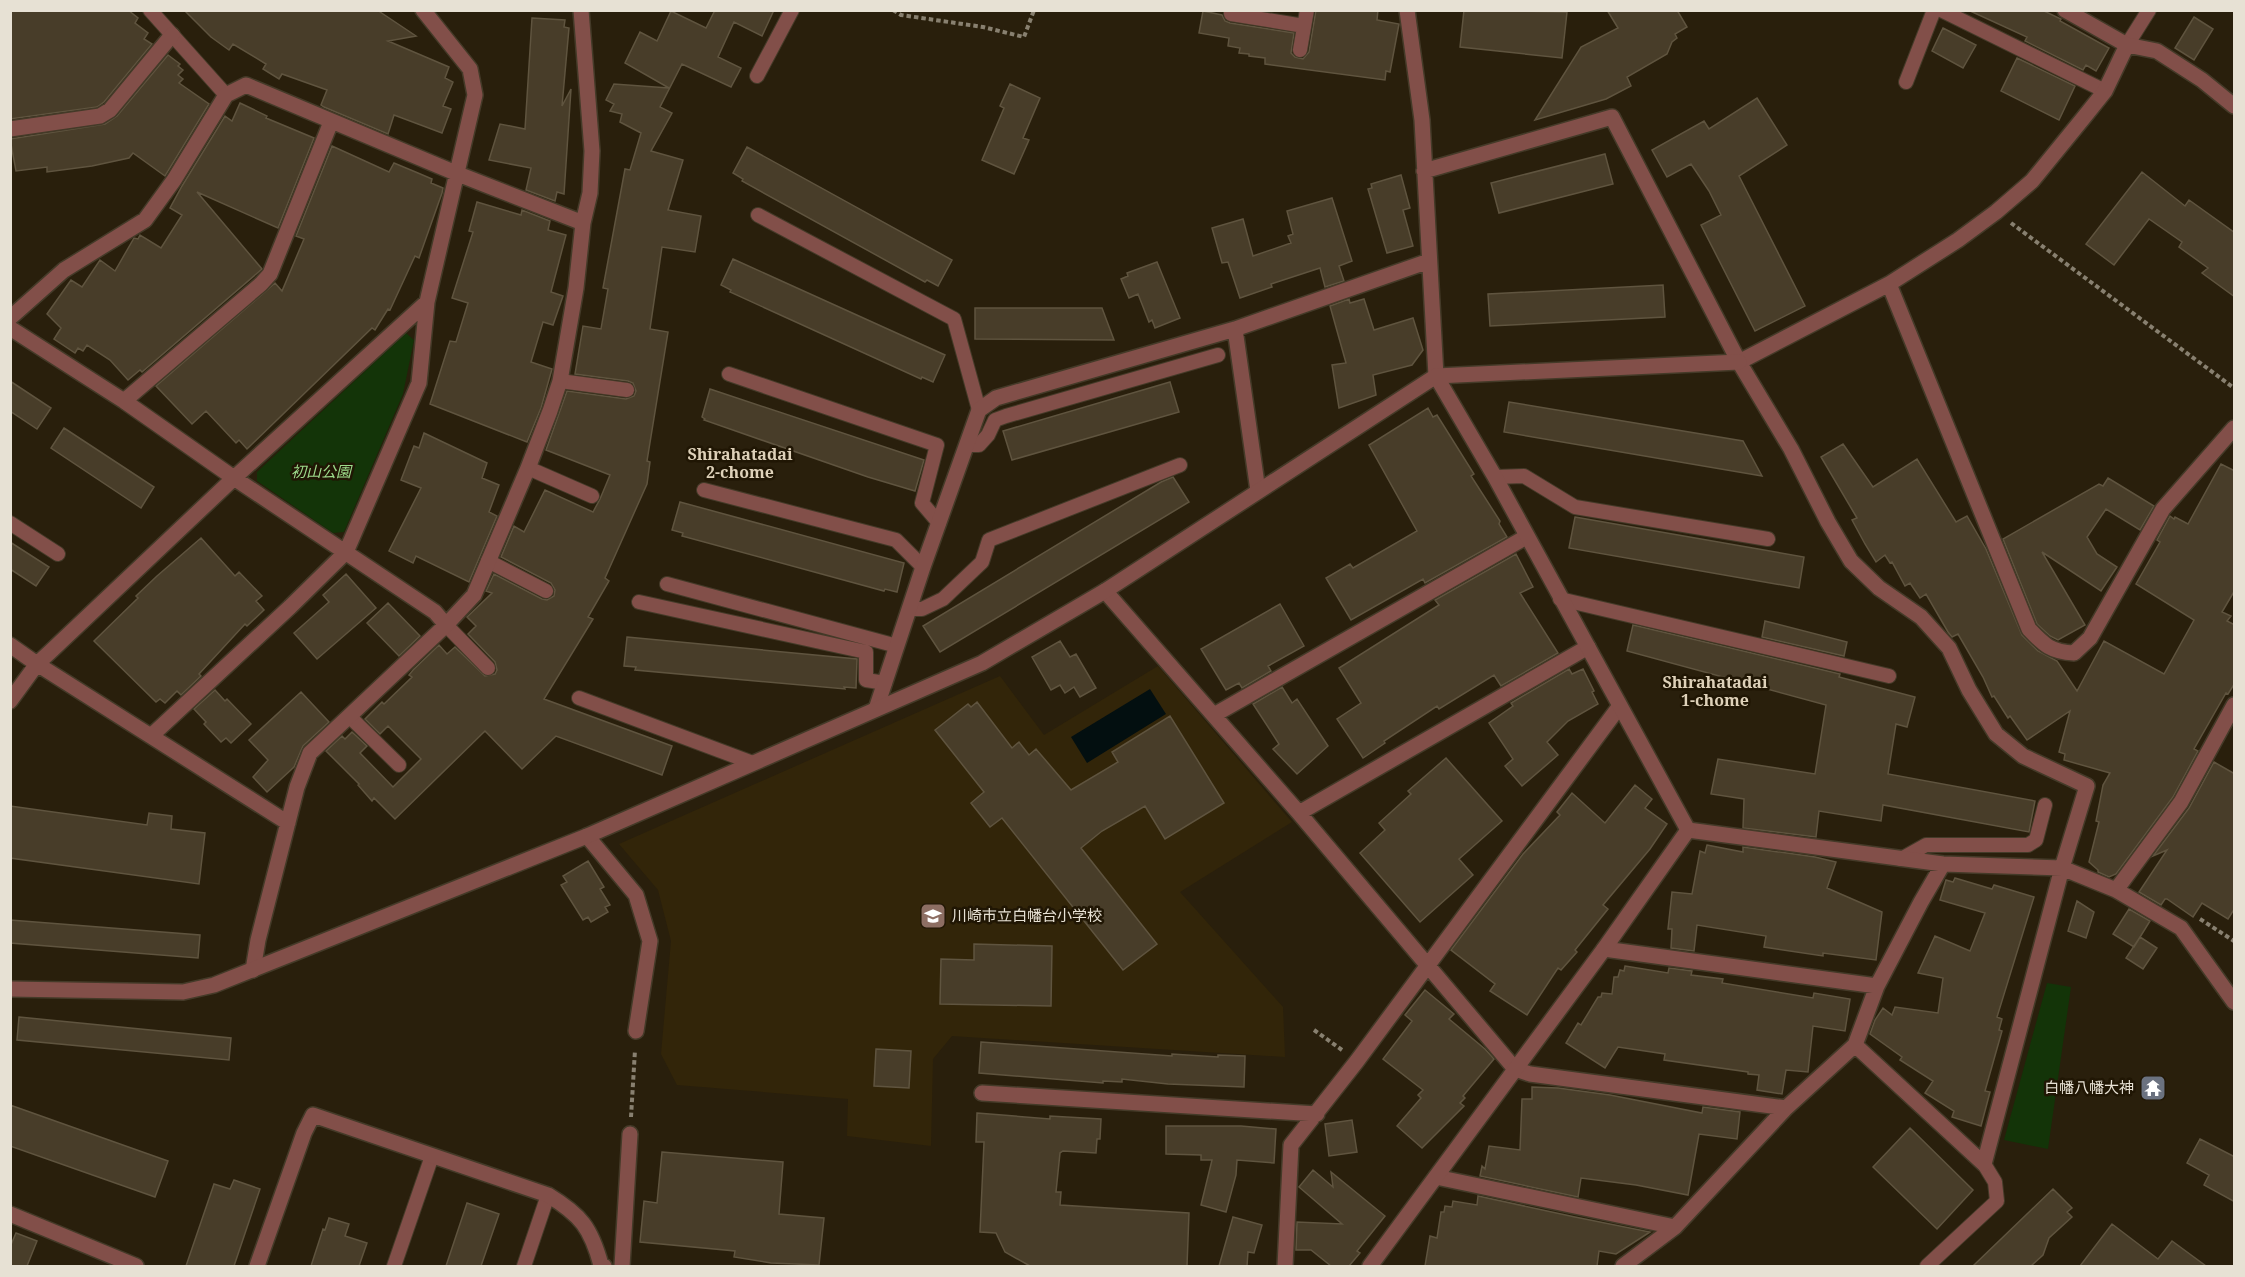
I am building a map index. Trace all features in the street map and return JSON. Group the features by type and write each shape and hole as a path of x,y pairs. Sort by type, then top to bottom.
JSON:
{"street":[{"path":"151,736 346,552 419,382 427,302 475,95 470,69 423,10"},
{"path":"253,970 258,940 297,787 310,753 446,625 474,595 528,468 560,381 576,288 583,223 590,193 592,151 581,10"},
{"path":"1407,10 1422,120 1436,376 1688,830"},
{"path":"2065,10 2127,45 2157,51 2202,80 2235,106"},
{"path":"10,129 100,116 110,110 172,35"},
{"path":"10,989 183,992 214,985 587,836 982,663 1105,591 1436,376 1739,362 1889,284 1959,240 1996,212 2032,181 2105,91 2127,45"},
{"path":"10,318 64,270 144,220 174,180 226,95 246,85 331,122 583,223"},
{"path":"1424,171 1612,117 1739,362 1791,449 1828,522 1851,561 1878,588 1921,617 1949,648 1969,690 1996,734 2023,756 2087,786 2062,868 1984,1164 1855,1045"},
{"path":"124,401 270,274 331,122"},
{"path":"876,709 923,567 979,410 996,398 1235,328 1430,261"},
{"path":"1889,284 2029,629 2044,645 2059,652 2074,652 2090,638 2163,509 2235,428"},
{"path":"10,701 37,664 234,478 427,302"},
{"path":"10,328 124,401 234,478 435,612 446,625"},
{"path":"1235,328 1258,491"},
{"path":"1214,715 1526,537"},
{"path":"1105,591 1299,813 1515,1069 1530,1074 1786,1108"},
{"path":"10,645 288,823"},
{"path":"1299,813 1588,647"},
{"path":"2116,890 2181,802 2235,705"},
{"path":"1285,1266 1291,1145 1357,1061 1619,707"},
{"path":"1688,830 1943,864 2062,868 2116,890 2181,928 2235,1002"},
{"path":"1370,1266 1605,949 1688,830"},
{"path":"587,836 636,895 650,941 636,1031"},
{"path":"1623,1266 1675,1227 1786,1108 1855,1045 1877,986 1943,864"},
{"path":"1605,949 1877,986"},
{"path":"982,1093 1317,1114"},
{"path":"257,1266 304,1133 313,1115 548,1195 569,1208 583,1223 594,1240 601,1265 604,1266"},
{"path":"622,1266 630,1134"},
{"path":"1436,1178 1675,1227"},
{"path":"10,1214 136,1266"}],"lane":[{"path":"150,10 226,95"},
{"path":"757,76 792,10"},
{"path":"1231,10 1231,14 1304,26"},
{"path":"1300,50 1307,10"},
{"path":"1906,82 1934,10"},
{"path":"1941,10 2105,91"},
{"path":"2127,45 2149,10"},
{"path":"758,214 954,318 979,410"},
{"path":"967,445 979,445 988,435 995,420 1006,416 1218,355"},
{"path":"729,374 937,445 922,503 939,523"},
{"path":"560,381 627,390"},
{"path":"909,609 922,609 943,599 982,562 989,540 1180,465"},
{"path":"528,468 592,496"},
{"path":"1494,477 1524,476 1575,507 1768,539"},
{"path":"704,490 896,540 923,567"},
{"path":"10,523 58,554"},
{"path":"488,561 546,591"},
{"path":"667,584 897,646"},
{"path":"1560,599 1889,676"},
{"path":"639,602 866,652 866,680 885,683"},
{"path":"446,625 488,668"},
{"path":"579,698 753,763"},
{"path":"350,717 399,765"},
{"path":"1902,859 1926,845 2028,845 2036,840 2045,806"},
{"path":"394,1266 432,1156"},
{"path":"1927,1266 1997,1202 1995,1182 1984,1164"},
{"path":"524,1266 548,1195"}],"path":[{"path":"892,10 901,15 983,27 1024,37 1034,10"},
{"path":"1996,212 2235,388"},
{"path":"2186,935 2201,918 2235,941"},
{"path":"1314,1030 1357,1061"},
{"path":"630,1134 636,1031"}],"shaded area":[{"name":"川崎市立白幡台小学校","path":"1158,666 1292,822 1180,892 1283,1007 1285,1057 952,1036 933,1059 931,1146 847,1136 848,1099 677,1085 661,1054 671,941 658,890 619,844 1000,676 1044,735"},
{"path":"1150,689 1166,714 1087,763 1071,737"}],"green space":[{"name":"初山公園","path":"406,333 414,340 403,394 344,532 333,533 257,481 257,472"},
{"path":"2047,983 2071,987 2048,1149 2004,1140"}],"building":[{"path":"10,10 128,10 138,18 135,23 148,33 144,39 152,44 104,102 97,107 10,119"},
{"path":"184,10 377,10 416,36 388,41 449,67 445,78 453,82 443,106 451,109 442,133 394,115 388,134 324,107 321,105 327,90 282,74 279,79 263,69 266,64 233,44 229,50 211,37"},
{"path":"711,10 774,10 762,36 734,22 718,57 741,68 731,87 682,64 660,107 672,113 651,151 683,160 668,210 701,216 695,252 662,247 650,329 668,332 647,461 650,462 647,484 605,578 609,581 588,617 593,619 544,699 672,746 662,775 556,736 522,769 485,731 395,819 374,798 372,801 359,784 326,751 342,736 345,739 352,732 367,746 360,753 393,787 421,759 388,726 380,734 365,719 412,677 409,675 413,670 439,645 447,654 455,647 485,676 495,674 497,670 495,662 468,634 476,626 467,617 492,593 486,591 494,574 542,599 547,600 554,596 555,590 551,583 501,557 514,526 524,532 545,490 593,512 610,475 546,450 567,391 626,399 634,396 636,391 633,383 628,381 575,374 583,326 601,329 608,289 603,288 625,169 630,170 641,133 620,122 622,114 610,111 614,104 606,100 614,84 669,88 625,63 640,32 657,41 671,11 706,28 714,12"},
{"path":"1316,10 1378,10 1377,20 1399,24 1390,72 1386,71 1385,80 1265,64 1265,58 1239,53 1240,48 1228,46 1229,38 1199,33 1203,11 1222,15 1225,21 1230,23 1294,33 1291,53 1303,59 1309,52"},
{"path":"1464,10 1567,12 1562,58 1460,47"},
{"path":"1607,10 1677,10 1687,27 1675,34 1677,38 1672,42 1667,54 1627,77 1631,86 1606,99 1535,120 1581,47 1618,28"},
{"path":"1968,10 2042,10 2109,48 2096,71 2086,65 2083,70 2025,41 2027,37"},
{"path":"2194,17 2213,29 2194,60 2175,48"},
{"path":"532,18 565,20 564,27 569,28 562,106 571,89 564,194 557,192 555,201 526,190 531,168 489,160 500,124 525,129"},
{"path":"1943,28 1976,45 1963,68 1932,51"},
{"path":"168,55 180,64 178,66 183,70 178,75 183,79 179,83 209,104 165,176 133,153 129,158 92,166 47,172 47,167 16,171 10,139 105,124 117,116"},
{"path":"2017,58 2075,86 2059,120 2001,91"},
{"path":"1010,84 1040,98 1023,138 1029,140 1014,174 982,160 1004,108 1000,106"},
{"path":"1757,98 1787,145 1739,176 1805,306 1755,331 1701,225 1721,215 1709,191 1691,164 1667,177 1652,150 1704,121 1709,129"},
{"path":"240,103 267,116 266,118 314,138 278,228 197,192 262,269 142,372 140,370 128,380 110,360 87,345 83,351 78,348 75,353 54,339 61,328 47,314 71,280 82,287 100,260 115,271 134,238 138,239 140,235 161,248 182,215 170,208 225,116 232,121"},
{"path":"332,146 389,172 394,163 418,173 432,179 431,183 443,188 442,193 419,258 415,256 390,310 388,309 375,330 372,328 247,449 239,440 236,443 206,411 192,424 156,386 275,283 282,291 304,239 296,236"},
{"path":"747,147 952,260 938,286 927,280 925,282 742,181 743,179 733,173"},
{"path":"1605,154 1613,184 1499,213 1491,183"},
{"path":"2142,172 2185,206 2189,200 2235,233 2235,297 2202,273 2208,268 2179,247 2182,242 2149,219 2114,265 2086,244"},
{"path":"1401,175 1410,208 1403,210 1413,246 1387,253 1368,189 1372,188 1371,184"},
{"path":"1332,198 1352,261 1339,266 1344,281 1325,287 1320,268 1271,284 1272,287 1240,298 1228,262 1222,263 1212,228 1243,219 1253,256 1291,243 1288,236 1293,234 1287,211"},
{"path":"477,202 521,215 522,210 550,221 548,230 566,235 551,292 563,296 553,325 543,322 531,362 552,369 541,408 527,442 430,404 450,341 456,342 468,303 452,298 473,232 469,231"},
{"path":"733,259 945,355 933,382 922,377 921,379 730,292 731,290 721,285"},
{"path":"1157,262 1180,318 1155,328 1152,320 1149,322 1138,294 1129,298 1121,279 1128,276 1127,273"},
{"path":"1663,285 1665,317 1490,326 1488,294"},
{"path":"1349,299 1350,303 1364,299 1374,330 1413,318 1423,350 1412,365 1373,375 1376,395 1339,408 1332,365 1346,363 1330,306"},
{"path":"975,308 1102,308 1114,340 975,339"},
{"path":"10,381 51,408 37,429 10,411"},
{"path":"1170,382 1179,412 1012,460 1003,431"},
{"path":"710,389 924,460 915,491 704,420 702,417"},
{"path":"1509,402 1743,441 1762,476 1504,432"},
{"path":"1428,408 1433,417 1437,415 1474,474 1471,476 1500,521 1499,524 1507,537 1425,583 1423,579 1351,620 1326,578 1350,564 1353,568 1417,531 1369,445"},
{"path":"64,428 154,487 141,508 51,448"},
{"path":"424,433 487,463 482,478 499,485 489,512 497,516 469,582 416,556 413,563 389,551 421,488 401,480 414,446 419,448"},
{"path":"1843,444 1873,487 1917,459 1956,522 1967,516 1986,549 2022,635 2038,651 2057,661 2077,691 2104,641 2164,674 2194,620 2136,584 2160,542 2157,540 2170,516 2188,524 2221,464 2235,471 2235,590 2222,612 2231,616 2227,621 2235,625 2235,683 2228,694 2226,693 2194,749 2198,751 2173,797 2116,874 2109,877 2098,872 2089,862 2099,822 2096,821 2103,785 2110,773 2064,760 2065,754 2059,752 2070,711 2027,740 2010,716 2008,718 1994,696 1992,697 1958,634 1952,637 1948,632 1926,594 1920,598 1910,583 1905,586 1892,562 1890,563 1885,555 1876,562 1852,520 1857,518 1821,457"},
{"path":"1173,477 1189,502 940,652 923,626 1161,482"},
{"path":"2108,478 2154,506 2140,530 2106,509 2087,537 2097,554 2117,567 2101,591 2042,552 2085,625 2058,640 2037,624 2003,539 2099,484 2103,486"},
{"path":"680,502 904,563 897,592 885,589 884,591 682,536 683,533 672,530"},
{"path":"1575,517 1804,557 1799,588 1569,548"},
{"path":"201,538 235,576 239,572 262,596 256,601 264,610 247,626 245,624 199,674 201,676 181,695 177,691 165,703 160,699 156,702 94,641 138,598 136,596"},
{"path":"10,542 49,567 36,586 10,569"},
{"path":"1516,554 1533,587 1520,593 1558,653 1501,686 1494,675 1439,709 1437,706 1384,741 1385,743 1363,758 1337,719 1361,703 1339,668 1439,605 1435,600"},
{"path":"346,574 376,608 317,659 294,633 329,602 323,595"},
{"path":"388,603 420,636 399,656 367,623"},
{"path":"1280,604 1304,646 1268,666 1271,671 1242,688 1239,683 1226,690 1201,649"},
{"path":"1765,621 1847,642 1844,656 1762,637"},
{"path":"1633,625 1840,674 1839,677 1915,697 1907,727 1896,724 1888,774 2035,801 2029,832 1883,805 1881,821 1819,811 1816,837 1743,828 1744,799 1711,794 1718,759 1815,774 1826,705 1627,651"},
{"path":"627,637 857,659 856,688 844,687 845,689 635,670 636,667 624,666"},
{"path":"1060,641 1070,657 1076,654 1096,688 1080,697 1074,687 1065,693 1060,685 1051,690 1032,657"},
{"path":"1569,669 1572,674 1583,669 1598,704 1568,721 1547,742 1558,755 1522,786 1505,766 1513,759 1489,723 1513,706 1511,703"},
{"path":"1282,687 1292,703 1297,699 1328,746 1297,774 1273,749 1279,744 1253,704"},
{"path":"215,690 251,724 231,743 226,738 221,742 194,709"},
{"path":"301,692 329,722 303,746 294,767 267,792 253,777 268,760 249,740"},
{"path":"977,702 1012,748 1019,742 1029,755 1036,749 1071,790 1118,762 1112,752 1170,716 1224,803 1165,839 1145,806 1102,831 1081,848 1157,944 1123,970 1002,818 990,827 971,803 984,792 935,730 968,704 971,707"},
{"path":"1446,758 1502,821 1459,859 1473,875 1420,922 1360,853 1385,830 1379,823 1411,794 1408,791"},
{"path":"2214,762 2235,774 2235,908 2228,919 2202,903 2193,917 2167,899 2161,905 2139,892 2167,850 2153,856 2189,808"},
{"path":"1635,785 1652,799 1645,808 1667,824 1650,849 1603,905 1608,909 1575,950 1577,952 1561,970 1558,968 1527,1015 1490,991 1495,984 1451,950 1523,854 1560,815 1557,812 1572,793 1605,823"},
{"path":"10,806 147,825 149,813 172,816 171,829 205,833 199,884 10,858"},
{"path":"1707,845 1743,852 1743,847 1836,862 1827,888 1882,912 1876,960 1823,953 1823,956 1764,947 1766,936 1697,925 1694,951 1671,948 1672,929 1668,929 1672,892 1692,894 1700,851 1705,853"},
{"path":"588,861 604,887 600,889 610,905 605,907 608,912 591,922 588,917 583,920 561,885 567,882 563,876"},
{"path":"1955,878 1992,889 1994,885 2034,897 1997,1017 2002,1019 1999,1030 2002,1031 1985,1091 1990,1092 1981,1126 1952,1117 1954,1111 1925,1093 1933,1081 1900,1060 1902,1057 1870,1034 1883,1008 1892,1015 1895,1007 1938,1013 1943,978 1918,973 1935,936 1970,951 1985,913 1940,900 1946,880 1953,882"},
{"path":"2077,901 2094,912 2086,938 2068,931"},
{"path":"2129,909 2150,921 2134,947 2113,934"},
{"path":"10,920 200,935 198,958 10,943"},
{"path":"2140,937 2157,948 2143,969 2126,958"},
{"path":"974,944 1052,946 1051,1006 940,1004 941,959 974,960"},
{"path":"1625,966 1668,973 1669,968 1692,971 1691,975 1723,979 1722,983 1813,998 1814,993 1850,999 1845,1031 1813,1026 1808,1072 1786,1070 1782,1094 1757,1090 1759,1075 1664,1060 1665,1054 1618,1047 1605,1068 1566,1043 1578,1023 1581,1025 1598,997 1601,997 1602,993 1612,994 1614,977 1618,977 1620,970 1624,971"},
{"path":"1425,990 1454,1014 1449,1019 1494,1059 1463,1096 1465,1098 1460,1103 1464,1106 1422,1148 1397,1126 1421,1098 1418,1095 1423,1090 1383,1059 1412,1021 1405,1015"},
{"path":"19,1017 231,1038 229,1060 17,1040"},
{"path":"981,1042 1172,1056 1172,1054 1245,1056 1244,1087 1168,1084 1122,1079 1122,1082 1103,1081 1103,1083 979,1073"},
{"path":"876,1049 911,1051 909,1088 874,1086"},
{"path":"1532,1087 1610,1095 1702,1113 1703,1107 1740,1112 1737,1139 1699,1134 1688,1195 1581,1178 1578,1197 1480,1176 1482,1166 1485,1169 1489,1146 1520,1150 1522,1099 1532,1099"},
{"path":"10,1105 168,1161 155,1197 10,1146"},
{"path":"977,1113 1050,1119 1050,1116 1101,1119 1100,1139 1097,1139 1096,1153 1063,1151 1060,1153 1056,1192 1061,1192 1060,1205 1189,1213 1187,1266 1030,1266 1005,1252 996,1233 980,1232 984,1142 976,1142"},
{"path":"1352,1120 1357,1152 1329,1156 1325,1124"},
{"path":"1166,1126 1241,1126 1276,1129 1274,1163 1237,1160 1236,1175 1226,1212 1201,1205 1212,1160 1201,1160 1201,1155 1166,1154"},
{"path":"1910,1128 1973,1190 1937,1229 1873,1167"},
{"path":"2200,1139 2235,1157 2235,1202 2204,1185 2209,1175 2187,1163"},
{"path":"662,1152 783,1162 779,1214 824,1218 819,1265 771,1263 734,1257 735,1251 640,1242 644,1201 657,1203"},
{"path":"1313,1170 1333,1187 1331,1172 1385,1216 1357,1251 1360,1253 1349,1266 1331,1266 1311,1250 1296,1250 1297,1222 1342,1224 1299,1187"},
{"path":"234,1180 260,1189 234,1266 186,1266 214,1184 230,1189"},
{"path":"2053,1189 2072,1208 2067,1212 2072,1217 2049,1238 2043,1255 2031,1266 1973,1266"},
{"path":"1478,1196 1650,1232 1616,1254 1599,1251 1597,1266 1425,1266 1430,1236 1437,1238 1441,1212 1444,1212 1445,1206 1452,1207 1453,1201 1477,1205"},
{"path":"467,1203 499,1214 481,1266 446,1266"},
{"path":"1233,1217 1262,1225 1254,1253 1248,1252 1247,1266 1219,1266"},
{"path":"329,1218 349,1224 345,1236 367,1243 359,1266 311,1266"},
{"path":"2112,1224 2158,1259 2172,1241 2206,1266 2080,1266"},
{"path":"16,1233 37,1241 27,1266 10,1266 10,1247"}],"place":[{"name":"川崎市立白幡台小学校","path":"933,916"},
{"name":"白幡八幡大神","path":"2153,1088"}],"district":[{"name":"Shirahatadai 2-chome","path":"740,463"},
{"name":"Shirahatadai 1-chome","path":"1715,691"}]}
